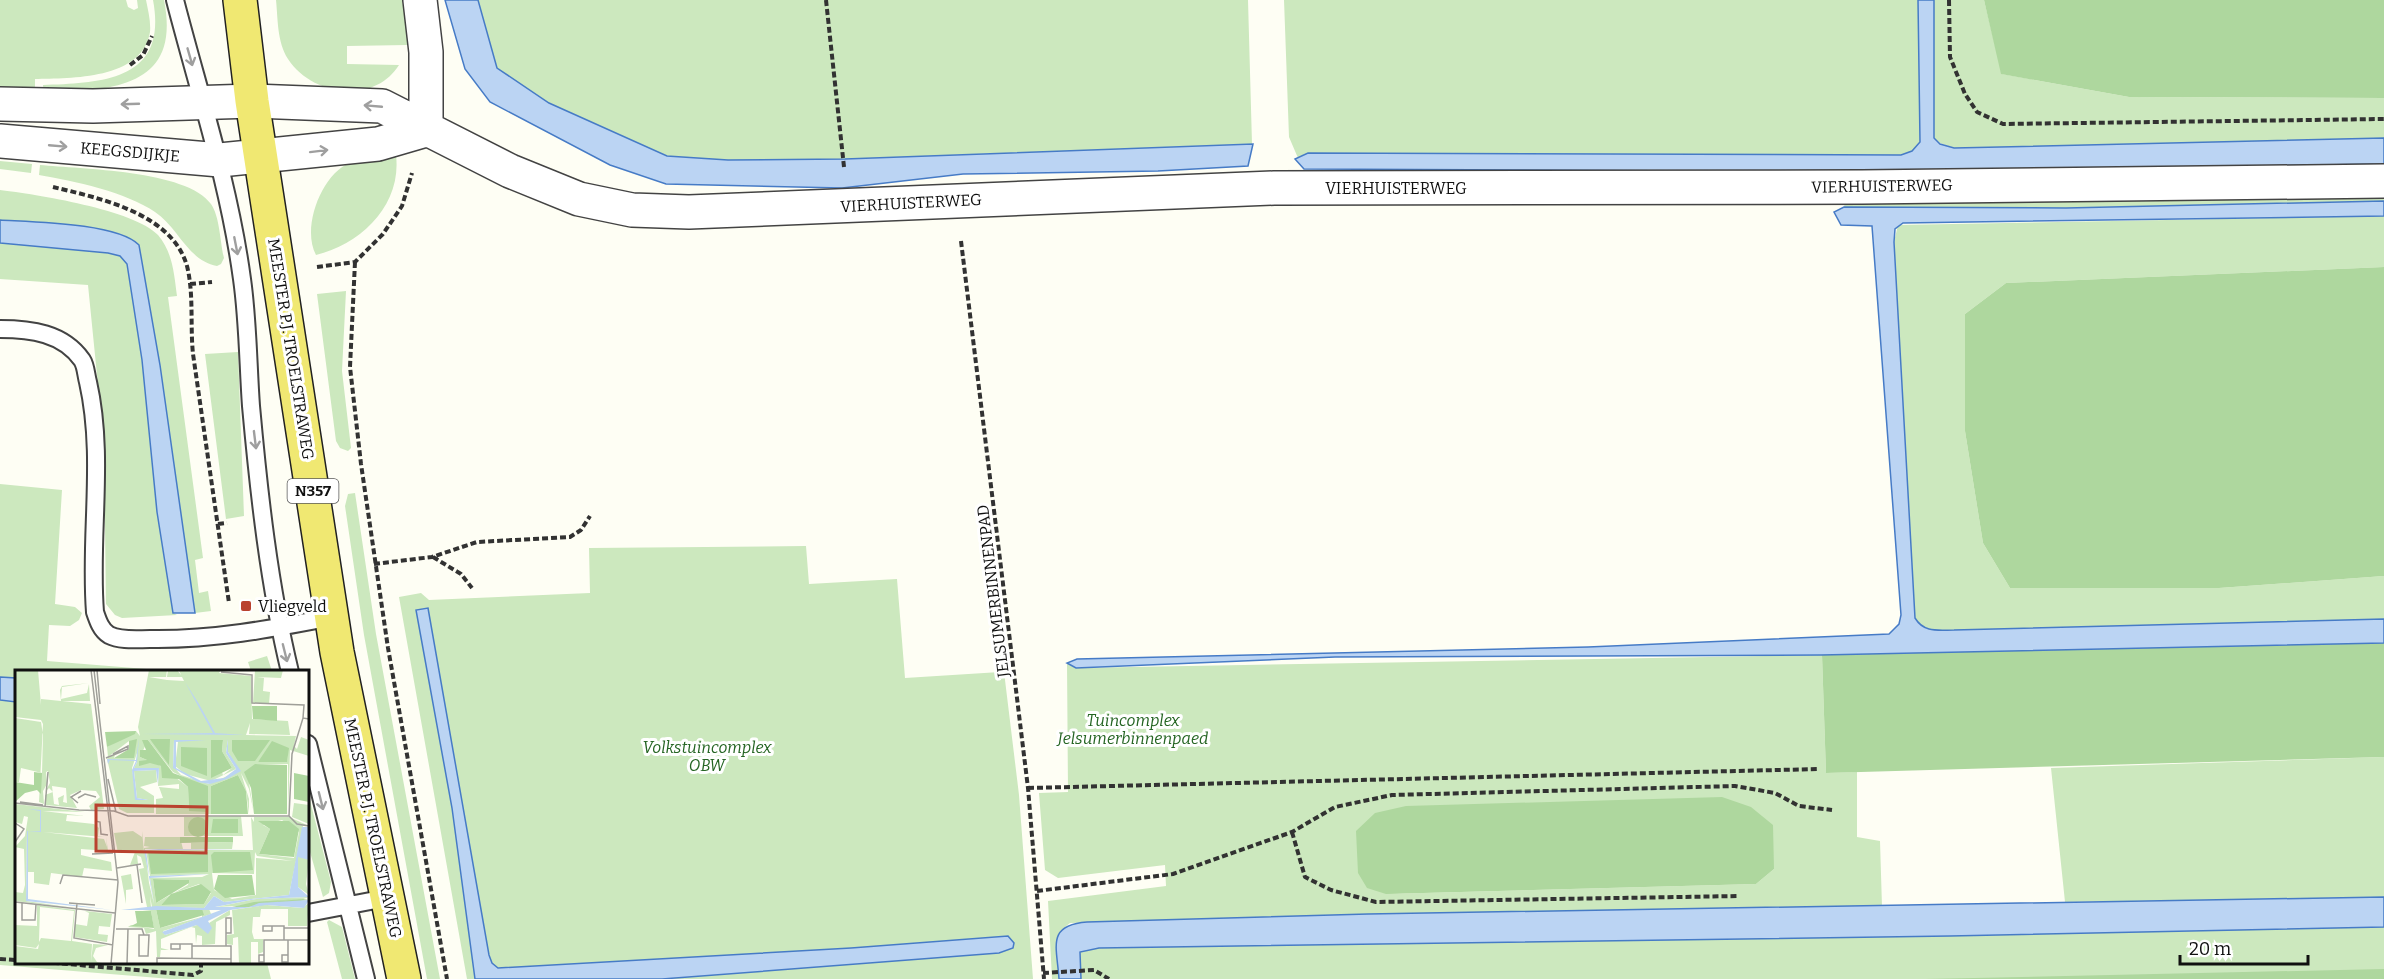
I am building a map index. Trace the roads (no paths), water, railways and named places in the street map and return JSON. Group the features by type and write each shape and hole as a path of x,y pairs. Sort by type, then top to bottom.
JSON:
{"main road":[{"name":"MEESTER P.J. TROELSTRAWEG","path":"240,0 252,101 332,617 386,898 404,979"}],"street":[{"path":"261,158 378,144 426,130 426,52 420,0"},
{"path":"0,104 93,106 252,101"},
{"name":"VIERHUISTERWEG","path":"252,101 382,106 510,171 579,199 632,210 689,212 1274,188 1851,187 2384,181"},
{"name":"KEEGSDIJKJE","path":"0,141 220,160 261,158"}],"lane":[{"path":"175,0 220,160 242,279 251,405 279,628 290,670"},
{"path":"0,329 29,329 62,340 83,361 90,394 94,445 93,593 100,626 108,634 122,639 188,640 233,636 332,617"},
{"path":"309,748 366,979"},
{"path":"309,913 386,898"}],"water":[{"path":"445,0 478,0 497,68 549,103 667,156 728,160 845,159 1253,144 1248,166 1158,171 963,174 842,188 666,184 610,165 490,102 465,69"},
{"path":"1918,0 1934,0 1934,138 1940,144 1954,148 2384,138 2384,164 1901,172 1304,169 1295,159 1308,153 1901,155 1912,151 1920,142"},
{"path":"2384,201 2384,216 1903,223 1895,229 1894,242 1915,618 1919,623 1932,630 1942,630 2384,619 2384,643 1821,655 1335,657 1076,668 1067,663 1077,659 1588,647 1889,634 1899,624 1901,615 1872,226 1841,225 1834,212 1844,207 2066,208"},
{"path":"0,220 94,228 113,232 139,245 160,365 195,613 173,613 157,512 142,360 127,264 120,256 108,253 0,243"},
{"path":"428,608 489,955 492,963 498,968 851,948 1008,936 1014,943 1013,948 999,953 662,979 475,979 452,808 416,610"},
{"path":"0,677 15,678 15,702 0,700"},
{"path":"2384,897 2384,927 1950,936 1099,948 1080,952 1081,979 1059,979 1056,948 1060,933 1065,928 1087,922 1368,914"}],"place":[{"name":"Vliegveld","path":"246,606"}],"park label":[{"name":"Tuincomplex Jelsumerbinnenpaed","path":"1133,729"},
{"name":"Volkstuincomplex OBW","path":"707,756"}]}
